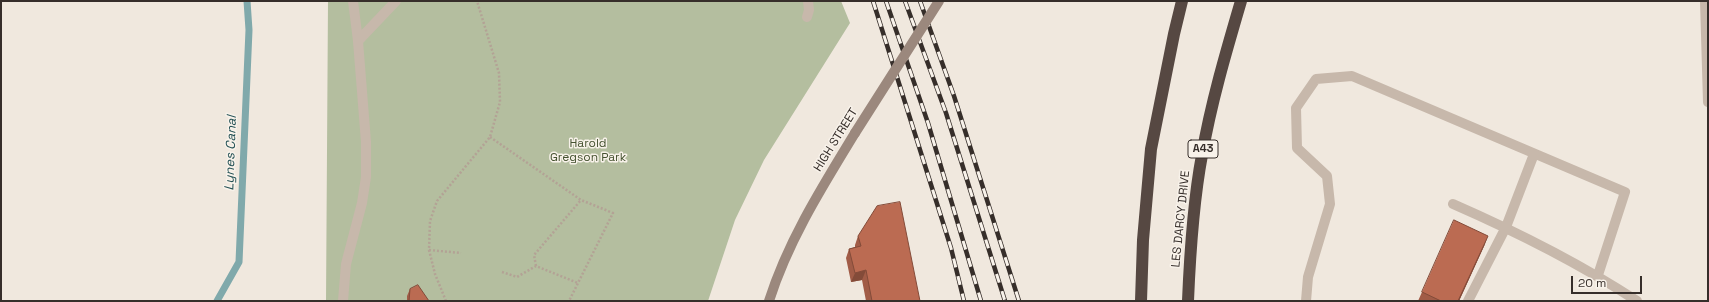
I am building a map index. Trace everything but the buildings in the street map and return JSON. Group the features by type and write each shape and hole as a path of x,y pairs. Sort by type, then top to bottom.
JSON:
{"highway":[{"path":"1141,301 1142,240 1152,148 1174,34 1182,1"},
{"name":"LES DARCY DRIVE","path":"1188,301 1190,248 1201,156 1214,93 1242,1"}],"main road":[{"name":"HIGH STREET","path":"769,301 773,287 815,198 939,1"}],"street":[{"path":"343,301 346,264 362,202 366,177 366,142 358,41 353,1"},
{"path":"358,41 396,1"},
{"path":"807,17 809,10 808,1"},
{"path":"1705,1 1708,102"},
{"path":"1306,301 1308,277 1330,204 1327,176 1297,148 1296,108 1316,79 1352,76 1625,192 1598,276"},
{"path":"1468,301 1506,227 1534,154"},
{"path":"1453,204 1506,227 1598,276 1637,301"}],"path":[{"path":"446,301 435,274 429,250 430,220 437,202 490,137 500,102 498,72 477,1"},
{"path":"490,137 580,200 614,213 569,301"},
{"path":"536,266 534,255 580,200"},
{"path":"429,250 461,253"},
{"path":"502,272 518,277 536,266"},
{"path":"536,266 578,283"}],"green space":[{"name":"Harold Gregson Park","path":"328,1 841,1 850,23 764,160 735,220 708,301 326,301"}],"waterway":[{"name":"Lynes Canal","path":"217,301 239,262 249,30 247,1"}],"railway":[{"path":"873,1 951,248 964,301"},
{"path":"886,1 928,123 981,301"},
{"path":"905,1 946,113 1005,301"},
{"path":"920,1 954,96 1019,301"}]}
